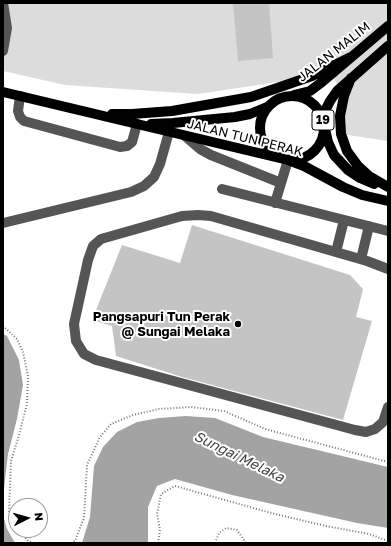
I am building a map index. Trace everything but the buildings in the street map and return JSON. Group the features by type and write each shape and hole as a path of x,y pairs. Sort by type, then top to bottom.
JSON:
{"main road":[{"name":"JALAN MALIM","path":"294,96 310,91 388,26"},
{"name":"19","path":"288,160 297,160 308,157 314,152 320,144 324,134 325,111 330,101 337,91 388,46"},
{"path":"92,114 132,114 172,111 251,97 312,76 351,57"},
{"path":"351,78 344,96 340,116 341,134 347,151 358,166 369,176 388,187"},
{"name":"JALAN TUN PERAK","path":"3,92 288,160 304,166 362,195 388,201"},
{"name":"19","path":"267,107 284,97 294,96 304,98 317,107 324,123"},
{"path":"267,107 262,116 260,126 261,136 271,153 279,158 288,160"},
{"name":"JALAN TUN PERAK","path":"137,124 173,123 235,116 250,114 267,107"},
{"path":"324,123 328,142 334,155 348,170 360,178 374,184 388,187"}],"street":[{"path":"3,51 7,28 6,4"},
{"path":"20,96 18,111 20,117 24,121 120,147 127,146 132,142 137,124"},
{"path":"3,223 131,192 144,186 154,177 160,164 169,132"},
{"path":"186,136 200,149 211,155 281,183"},
{"path":"275,203 288,160"},
{"path":"222,189 388,231"},
{"path":"388,269 361,259 211,216 182,216 101,239 93,246 88,260 74,324 76,341 84,354 96,360 354,430 366,432 375,429 383,422 388,407"},
{"path":"336,252 344,220"},
{"path":"361,259 369,226"}],"path":[{"path":"3,326 17,338 23,352 28,376 27,404 11,461 10,498"},
{"path":"72,543 75,541 84,518 87,465 100,437 111,424 133,415 159,409 191,407 224,411 265,429 388,462"},
{"path":"158,543 160,530 157,514 161,494 175,486 275,514 369,534 388,541"},
{"path":"215,543 219,533 226,528 237,530 246,543"}],"shaded area":[{"path":"4,3 388,3 388,141 341,134 344,96 331,74 198,94 65,85 3,71"}],"water":[{"path":"3,334 7,336 19,360 23,385 17,419 8,454 3,497"},
{"name":"Sungai Melaka","path":"186,416 215,418 263,437 388,467 388,528 357,523 232,495 175,479 157,486 148,507 148,543 82,543 90,517 94,466 103,447 117,432 137,422 159,418"},
{"path":"3,515 8,531 8,538 12,538 15,543 3,543"}],"place":[{"name":"Pangsapuri Tun Perak @ Sungai Melaka","path":"238,324"}]}
